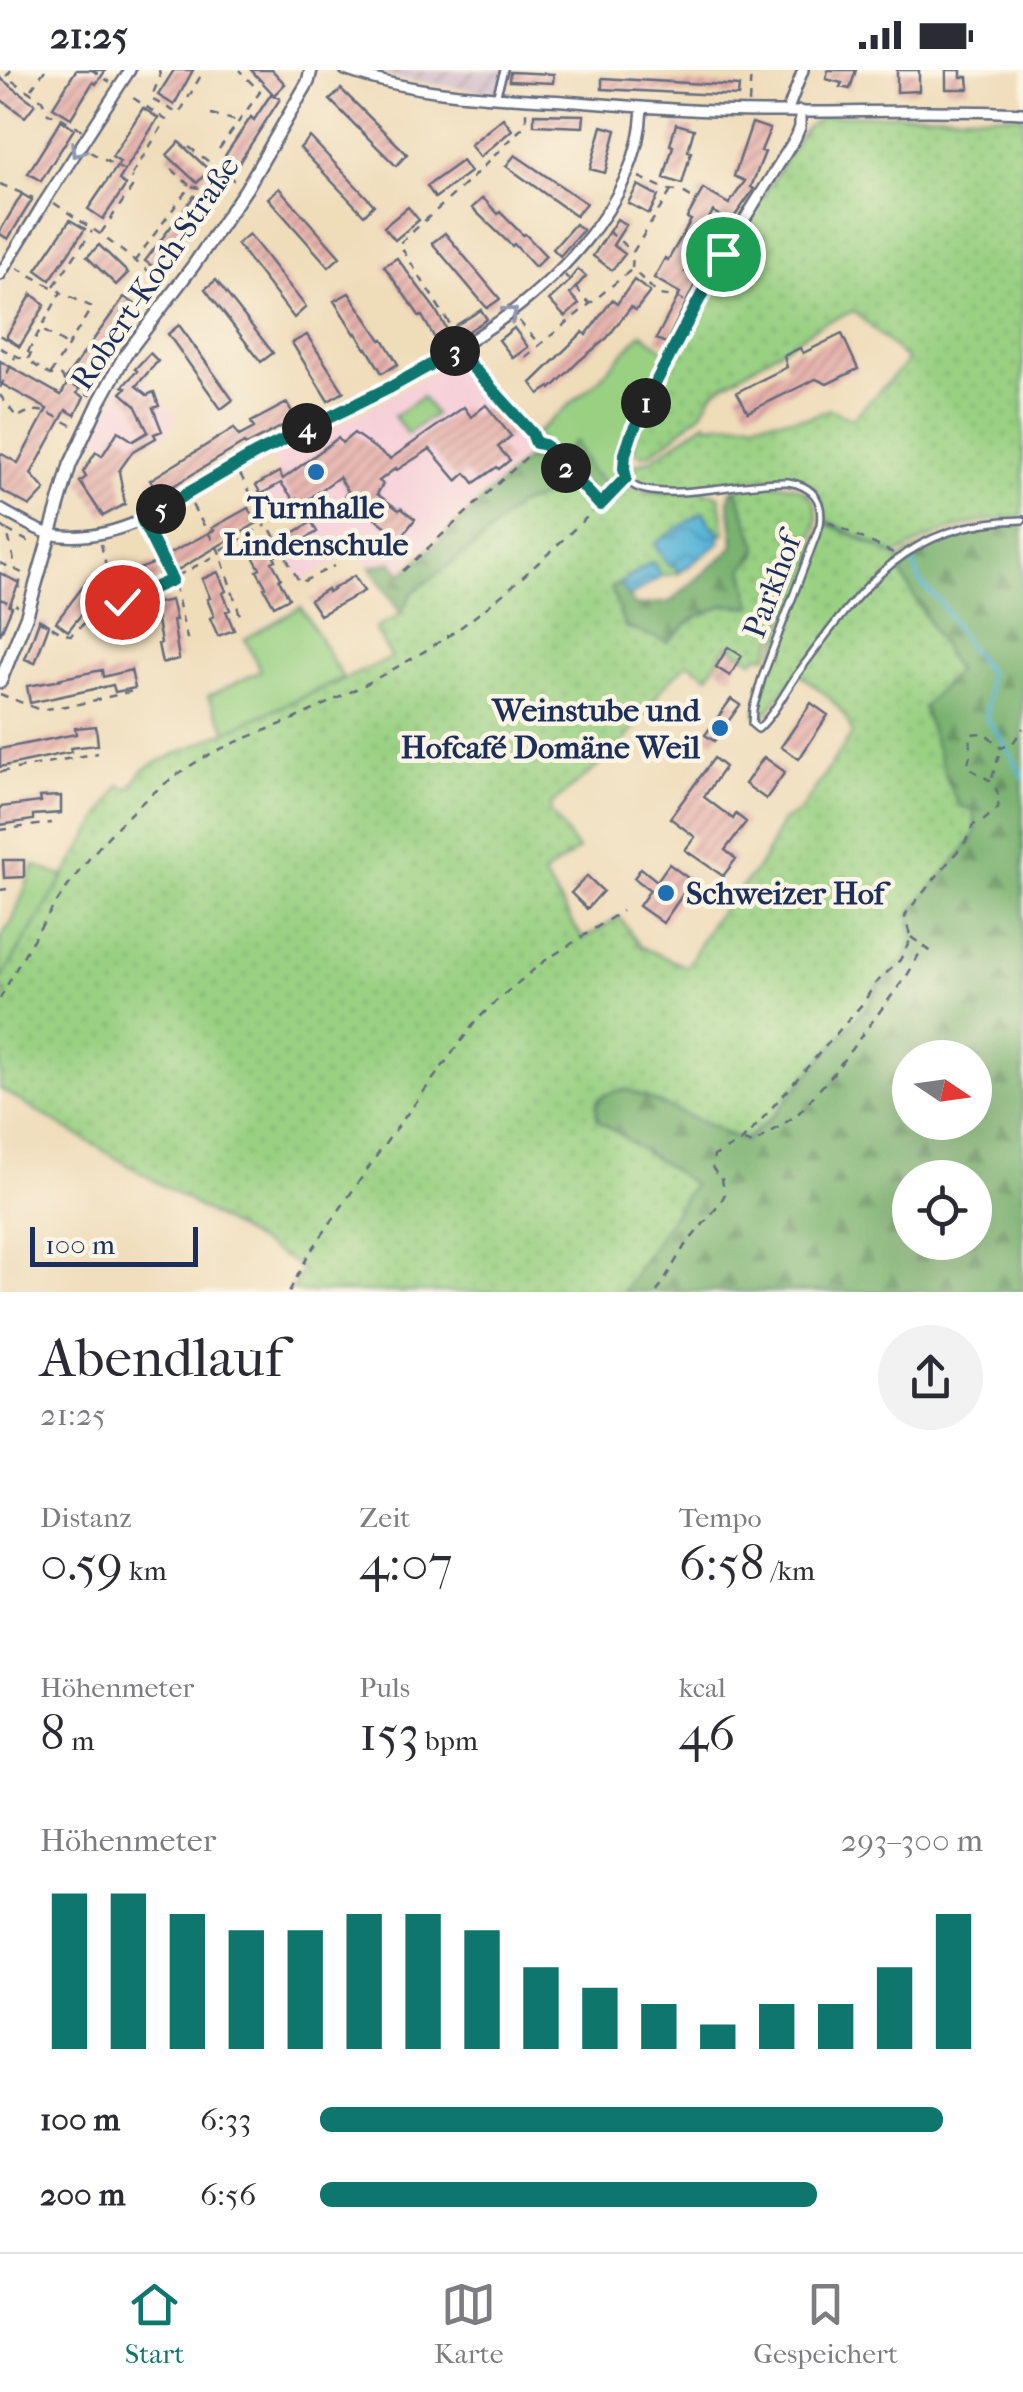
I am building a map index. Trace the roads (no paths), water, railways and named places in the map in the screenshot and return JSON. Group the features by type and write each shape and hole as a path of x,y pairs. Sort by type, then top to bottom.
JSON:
{"street":[{"path":"0,274 130,70"},
{"name":"Robert-Koch-Straße","path":"0,682 28,612 70,464 100,401 124,357 246,189 312,70"},
{"path":"345,70 384,82 496,97 642,108 1023,112"},
{"path":"786,112 803,70"},
{"path":"0,508 33,527 64,536 123,527 461,347 512,313 560,270 600,224 628,172 638,143 642,108"},
{"path":"625,458 632,433 657,380 723,254 796,137 800,111"}],"lane":[{"path":"496,97 504,70"},
{"name":"Parkhof","path":"625,458 626,478 642,490 793,483 805,486 820,502 821,519 751,717 756,729 842,615 898,557 962,529 1023,520"}],"water":[{"path":"703,512 712,527 717,528 721,542 679,573 654,544"},
{"path":"652,562 662,576 629,597 620,584"}],"waterway":[{"path":"914,564 920,582 942,604 988,672 987,720 1023,777"}],"place":[{"name":"Turnhalle Lindenschule","path":"316,472"},
{"name":"Weinstube und Hofcafé Domäne Weil","path":"720,728"},
{"name":"Schweizer Hof","path":"666,893"}]}
